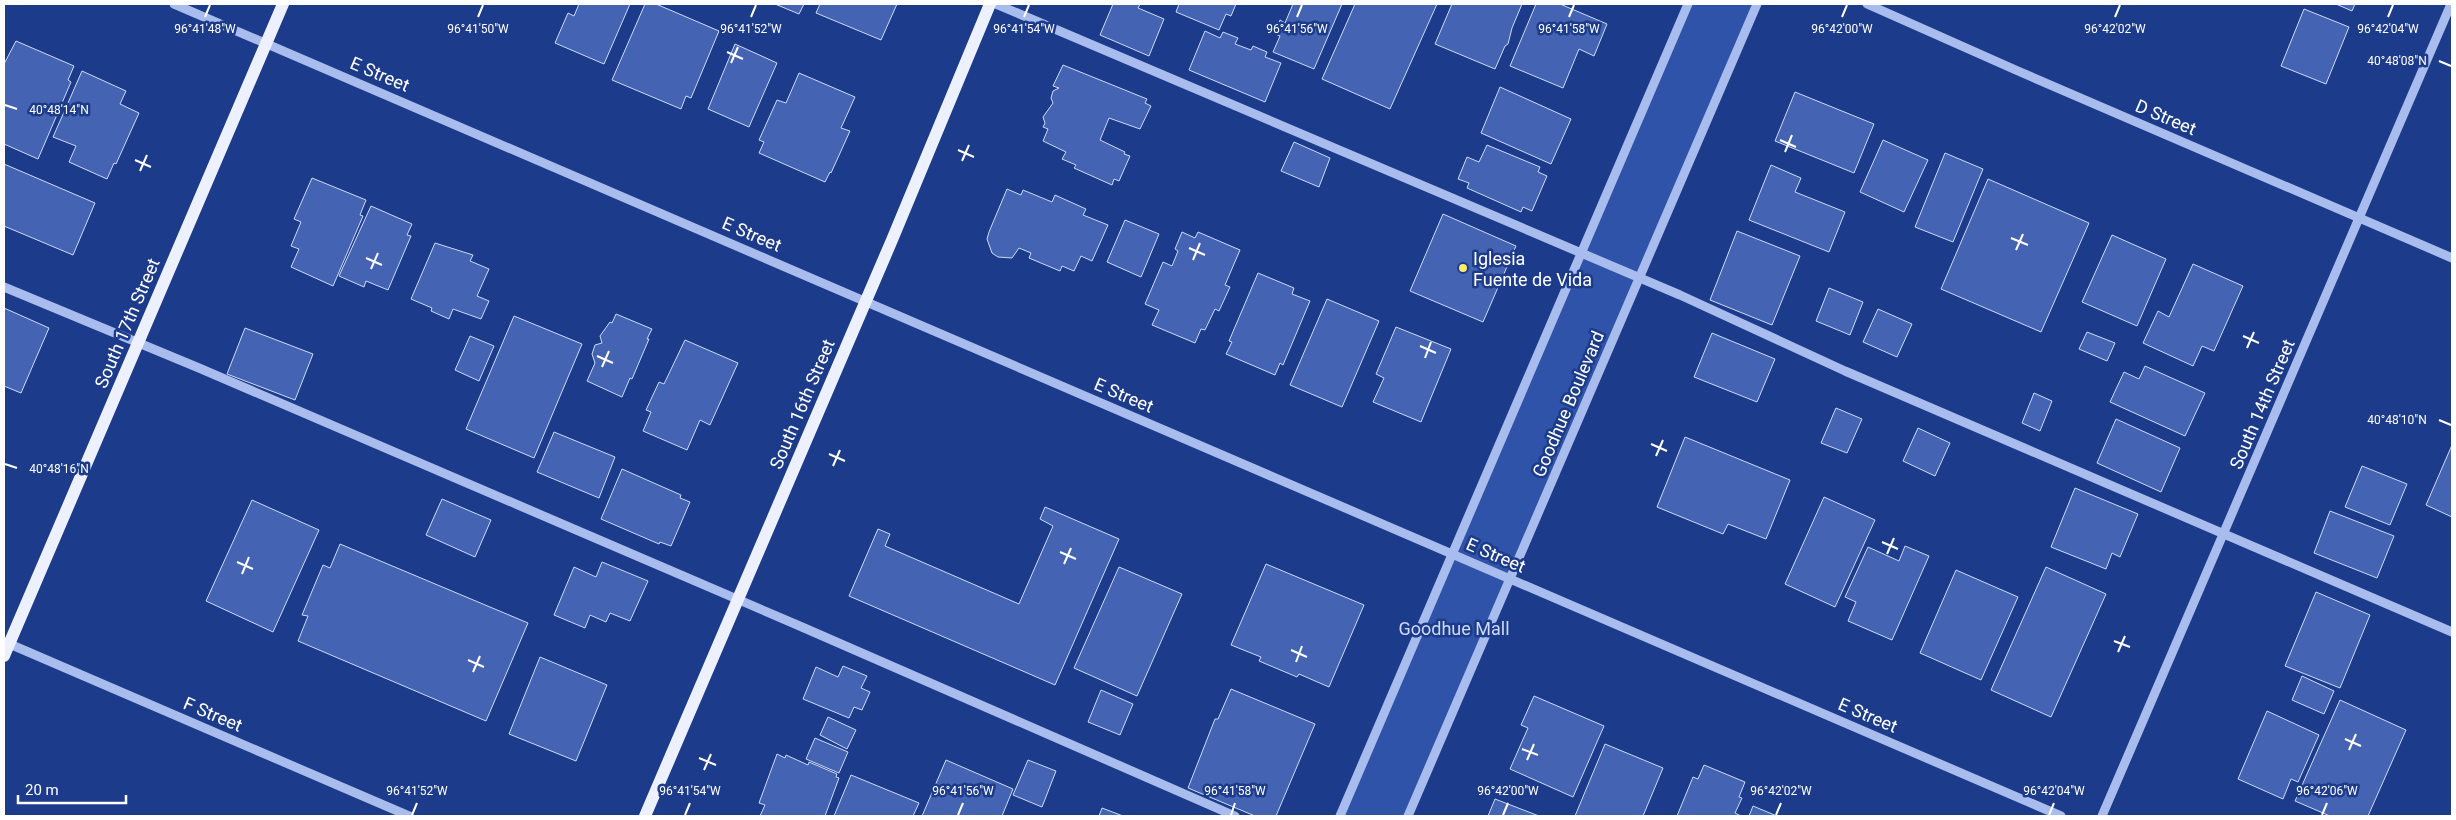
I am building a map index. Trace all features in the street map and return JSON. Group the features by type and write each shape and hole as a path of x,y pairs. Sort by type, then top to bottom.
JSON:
{"main road":[{"name":"South 17th Street","path":"4,656 6,643 138,344 283,4"},
{"name":"South 16th Street","path":"645,816 990,4"}],"street":[{"name":"E Street","path":"174,4 2060,816"},
{"path":"996,4 1640,278 1845,371 2452,632"},
{"path":"1340,816 1688,4"},
{"name":"Goodhue Boulevard","path":"1408,816 1757,4"},
{"name":"D Street","path":"1867,4 2452,258"},
{"name":"South 14th Street","path":"2102,816 2451,4"},
{"path":"4,287 199,368 1235,816"},
{"name":"F Street","path":"6,643 409,816"}],"green space":[{"name":"Goodhue Mall","path":"1688,4 1757,4 1408,816 1340,816"}],"building":[{"path":"579,4 630,4 604,64 555,43 568,13 574,16"},
{"path":"645,4 656,4 719,31 691,98 686,96 681,109 612,80"},
{"path":"775,4 804,4 799,14"},
{"path":"820,4 897,4 881,40 816,13"},
{"path":"1113,4 1140,4 1138,8 1164,19 1149,56 1100,35"},
{"path":"1179,4 1236,4 1231,16 1226,14 1219,30 1176,12"},
{"path":"1293,4 1342,4 1314,69 1273,52 1280,36 1275,34 1280,20 1285,23"},
{"path":"1355,4 1437,4 1390,109 1322,79"},
{"path":"1452,4 1522,4 1512,28 1508,44 1505,46 1495,69 1435,44"},
{"path":"1536,4 1560,4 1607,24 1594,56 1579,49 1563,88 1510,66"},
{"path":"2336,4 2355,4 2352,11"},
{"path":"2304,9 2349,27 2326,84 2281,66"},
{"path":"1205,31 1220,38 1223,32 1238,38 1235,44 1251,50 1253,46 1267,52 1265,57 1281,63 1265,102 1189,70"},
{"path":"16,41 74,66 68,80 71,82 38,159 4,144 4,64"},
{"path":"735,44 777,63 749,127 708,109"},
{"path":"1063,65 1147,99 1145,103 1151,106 1140,129 1109,118 1100,140 1130,156 1119,181 1114,179 1112,185 1074,168 1076,165 1062,159 1066,152 1043,141 1048,129 1043,127 1045,123 1043,117 1053,103 1051,98 1053,91 1059,88 1053,86"},
{"path":"82,71 126,91 120,104 139,113 116,164 114,163 107,179 69,162 76,146 53,137"},
{"path":"799,73 855,97 841,128 850,131 825,182 759,153 764,142 759,140 777,100 786,103"},
{"path":"1500,87 1571,119 1551,164 1481,133"},
{"path":"1795,92 1874,124 1854,173 1775,141"},
{"path":"1883,140 1928,160 1904,212 1860,192"},
{"path":"1294,142 1330,158 1319,187 1281,171"},
{"path":"1487,145 1540,167 1538,172 1547,176 1532,211 1523,207 1521,212 1467,188 1469,183 1458,179 1467,157 1479,162"},
{"path":"1945,153 1983,169 1953,242 1915,227"},
{"path":"4,164 95,203 73,255 4,226"},
{"path":"1771,165 1801,178 1795,192 1845,212 1829,252 1749,220"},
{"path":"312,178 366,200 360,215 363,216 333,286 291,267 299,249 291,246 301,222 294,219"},
{"path":"1988,179 2089,223 2041,332 1941,289"},
{"path":"1007,189 1021,195 1023,190 1052,202 1055,195 1086,209 1083,215 1108,225 1092,261 1081,256 1074,271 1062,266 1060,271 1029,258 1031,253 1019,248 1012,258 998,257 992,253 987,239"},
{"path":"371,206 412,224 407,235 411,236 388,290 366,281 364,287 339,276"},
{"name":"Iglesia Fuente de Vida","path":"1443,214 1516,246 1483,322 1410,291"},
{"path":"1125,220 1159,234 1141,277 1107,262"},
{"path":"1737,231 1800,256 1772,325 1710,300"},
{"path":"1182,232 1195,238 1198,232 1240,250 1225,285 1230,287 1219,311 1215,309 1205,330 1201,329 1195,343 1152,325 1159,310 1145,304 1163,262 1172,266 1178,251 1175,249"},
{"path":"2112,235 2166,259 2137,326 2082,302"},
{"path":"435,243 473,255 470,261 489,269 477,296 489,301 481,319 453,309 449,319 431,311 432,308 411,299"},
{"path":"2193,264 2243,286 2214,351 2202,346 2193,366 2143,343 2158,311 2169,317"},
{"path":"1258,273 1294,288 1292,294 1310,301 1283,365 1280,363 1275,375 1226,354 1232,342 1229,341"},
{"path":"1829,288 1863,302 1850,335 1816,321"},
{"path":"1327,299 1379,321 1342,407 1290,385"},
{"path":"4,308 49,328 21,393 4,386"},
{"path":"1878,309 1912,324 1897,357 1863,342"},
{"path":"616,314 652,329 632,379 630,378 622,397 587,381 595,363 592,354 595,345 602,343 600,336 610,322 612,323"},
{"path":"514,316 582,344 534,458 466,429"},
{"path":"1396,327 1451,349 1421,422 1373,402 1384,378 1376,374"},
{"path":"245,328 313,354 295,400 227,374"},
{"path":"2087,332 2115,343 2107,361 2079,349"},
{"path":"1712,333 1775,359 1757,402 1694,377"},
{"path":"470,336 494,346 479,381 455,370"},
{"path":"685,340 738,363 710,425 700,420 687,450 643,431 651,412 646,410 659,382 664,384"},
{"path":"2145,366 2205,393 2185,436 2110,402 2124,372 2139,379"},
{"path":"2034,393 2052,401 2040,431 2022,423"},
{"path":"1836,408 1862,419 1847,453 1821,443"},
{"path":"2116,419 2180,448 2161,492 2097,463"},
{"path":"1918,428 1950,443 1935,476 1903,461"},
{"path":"554,432 615,457 599,498 537,472"},
{"path":"1685,437 1790,480 1766,539 1728,524 1723,534 1657,507"},
{"path":"2452,445 2452,517 2426,505"},
{"path":"2362,466 2407,484 2390,525 2345,507"},
{"path":"622,469 681,495 680,498 690,502 671,546 660,542 659,544 601,519"},
{"path":"2075,488 2138,514 2120,557 2112,553 2106,569 2051,547"},
{"path":"1824,497 1875,520 1835,607 1785,584"},
{"path":"442,499 491,520 475,557 426,535"},
{"path":"252,500 319,530 273,632 206,601"},
{"path":"1045,507 1119,539 1055,685 849,596 878,529 890,534 885,546 1019,604 1053,526 1040,519"},
{"path":"2330,511 2394,536 2377,578 2314,553"},
{"path":"340,544 528,623 486,721 298,641 308,616 302,615 323,565 330,568"},
{"path":"1905,546 1929,556 1892,640 1848,621 1856,602 1845,597 1868,547 1899,561"},
{"path":"602,562 648,581 630,621 610,613 606,622 590,615 585,628 554,615 574,567 596,577"},
{"path":"1266,564 1364,605 1329,687 1299,674 1297,677 1259,661 1261,657 1231,645"},
{"path":"1119,567 1182,594 1137,696 1074,668"},
{"path":"2046,567 2106,594 2051,717 1991,690"},
{"path":"1956,570 2018,597 1981,680 1920,653"},
{"path":"2316,592 2370,615 2340,688 2285,666"},
{"path":"540,657 607,685 576,761 509,734"},
{"path":"843,666 867,676 861,688 870,692 862,710 854,707 849,718 803,699 816,667 838,677"},
{"path":"2302,676 2334,691 2324,714 2292,700"},
{"path":"1231,689 1315,724 1276,816 1255,816 1188,788 1215,719 1218,719"},
{"path":"1101,690 1133,704 1120,735 1088,722"},
{"path":"1534,696 1604,726 1573,797 1510,769 1528,728 1521,725"},
{"path":"2340,700 2406,730 2368,816 2330,816 2295,801"},
{"path":"2267,711 2319,735 2298,782 2291,779 2283,799 2238,779"},
{"path":"828,717 856,730 847,749 820,735"},
{"path":"815,738 848,752 839,773 806,759"},
{"path":"1605,744 1663,768 1643,816 1575,816"},
{"path":"777,754 785,758 786,755 808,765 809,762 837,774 836,777 839,778 825,816 760,816 765,805 759,803"},
{"path":"946,760 1013,789 1002,816 922,816"},
{"path":"1028,760 1056,771 1042,807 1013,795"},
{"path":"1704,765 1745,782 1739,797 1742,798 1735,813 1741,816 1677,816 1693,777 1698,779"},
{"path":"851,775 919,803 913,816 834,816"},
{"path":"1495,799 1539,816 1488,816"},
{"path":"1753,806 1777,816 1749,816"},
{"path":"1102,808 1123,816 1099,816"}],"place":[{"name":"Iglesia Fuente de Vida","path":"1463,268"}]}
